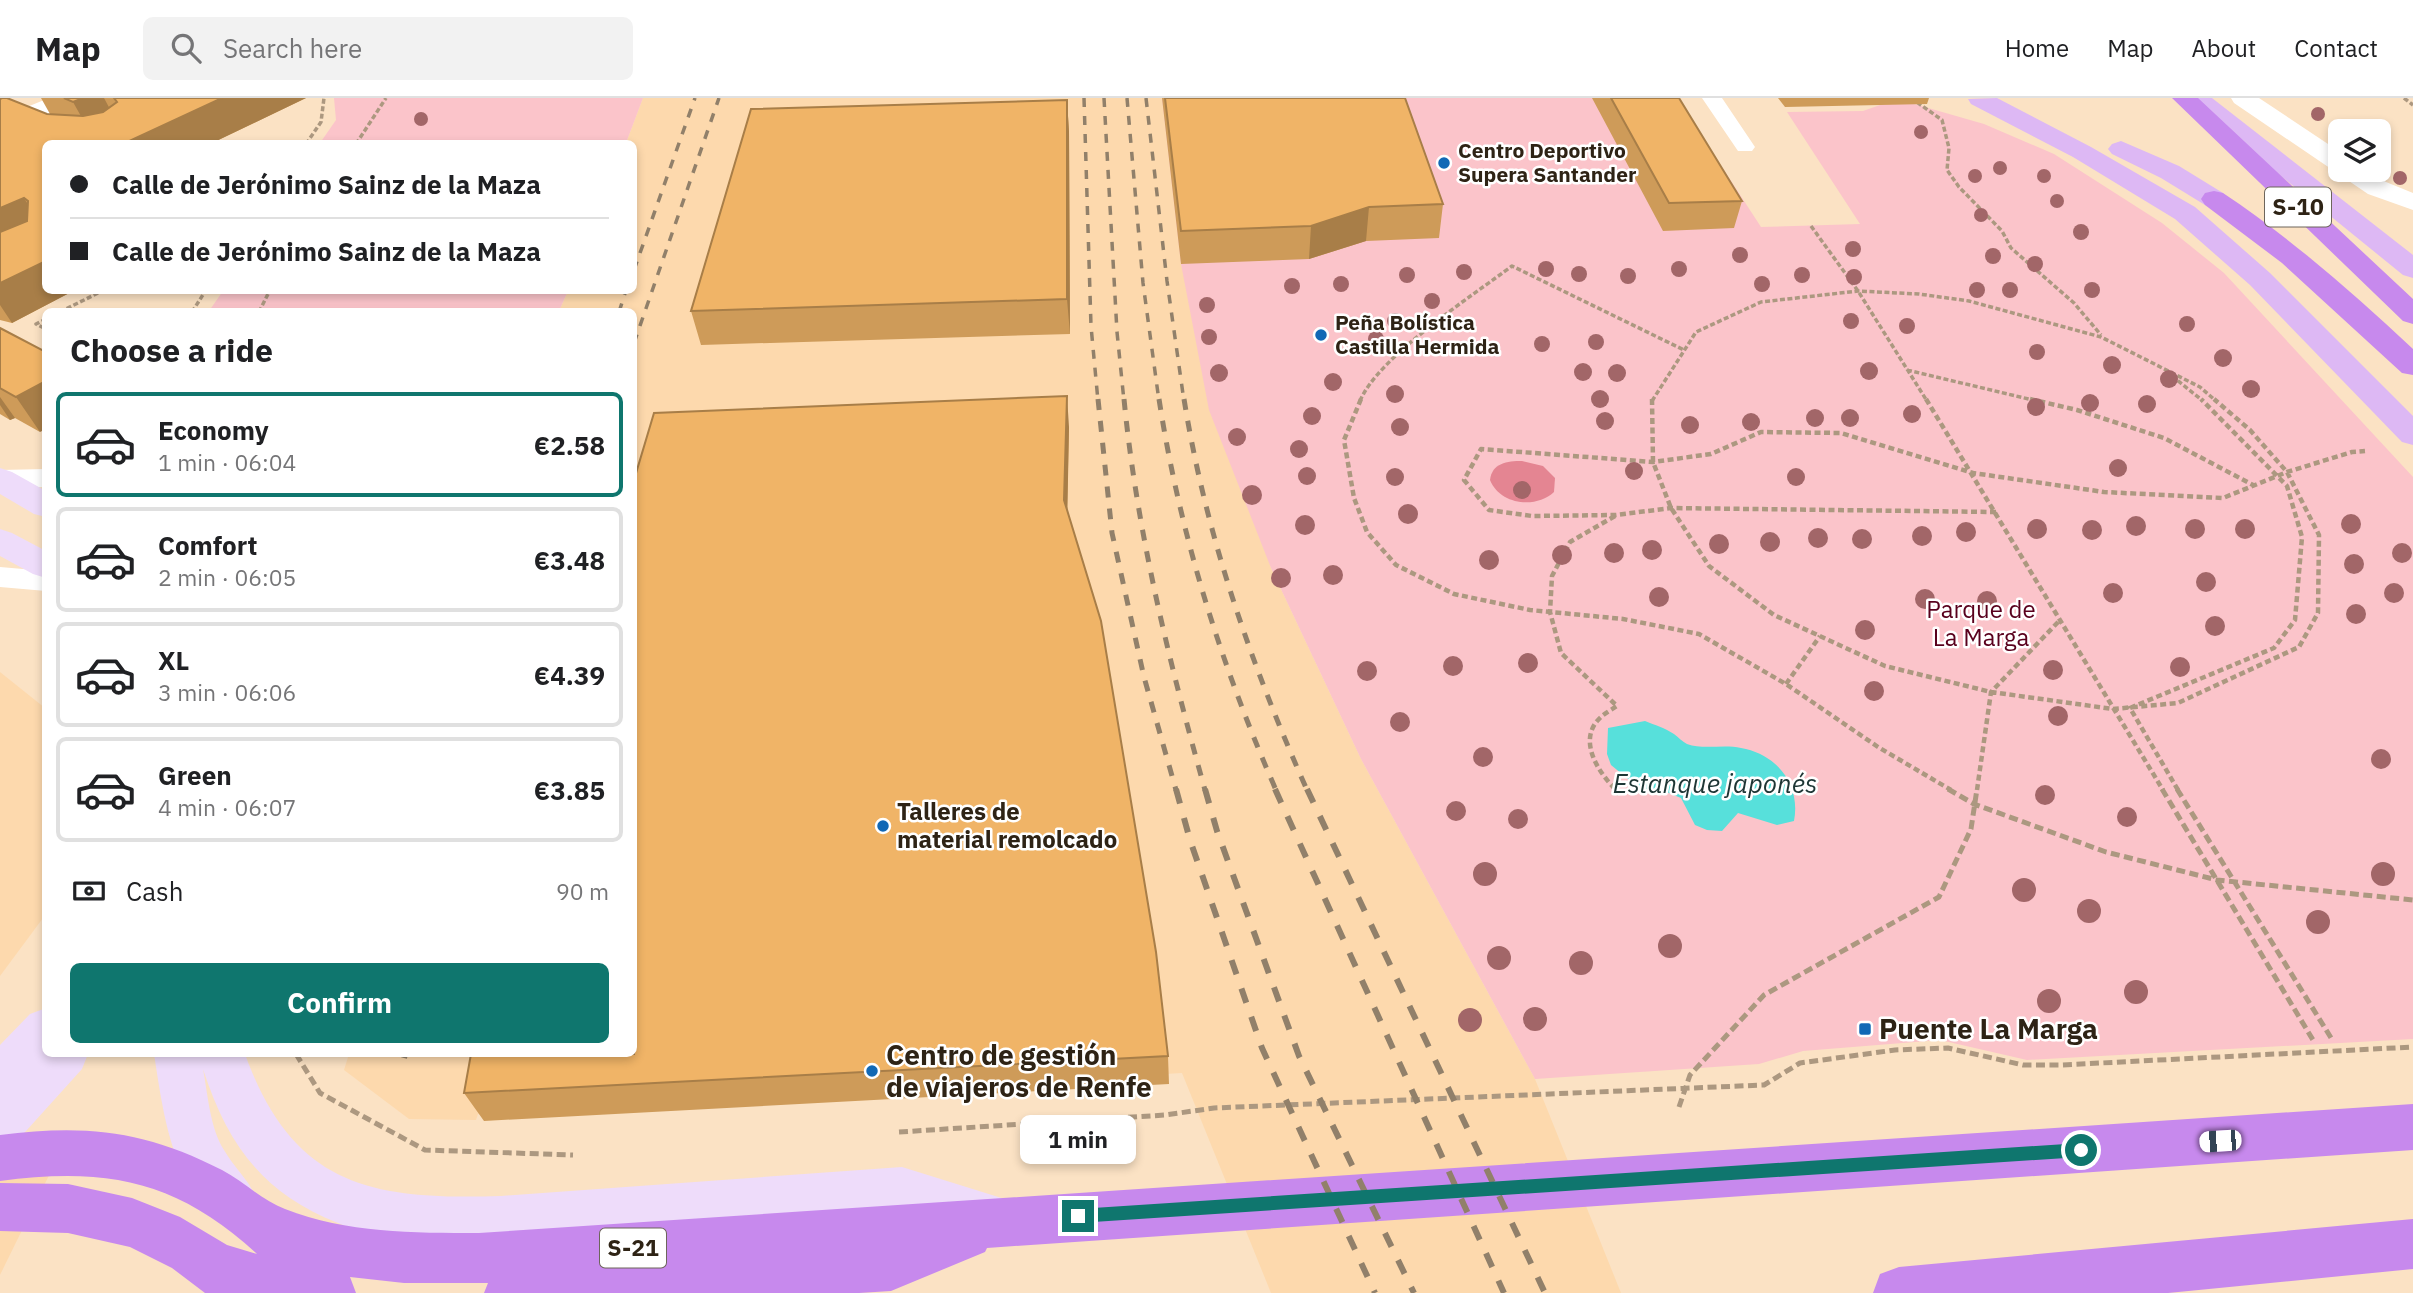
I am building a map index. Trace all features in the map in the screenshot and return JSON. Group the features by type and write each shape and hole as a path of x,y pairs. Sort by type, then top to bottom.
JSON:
{"highway":[{"name":"S-10","path":"2184,98 2413,315"},
{"name":"S-10","path":"2214,199 2255,226 2295,258 2413,366"},
{"name":"S-21","path":"250,1215 328,1248 406,1259 577,1252 1002,1220 1654,1180 2413,1127"},
{"name":"S-21","path":"0,1158 57,1151 121,1156 159,1165 193,1179 250,1215 303,1261 330,1293"},
{"path":"0,1206 65,1207 105,1214 142,1225 175,1241 231,1281 291,1291 324,1293"},
{"name":"S-21","path":"510,1293 891,1265 1002,1220"},
{"path":"1899,1293 2413,1244"}],"main road":[{"path":"2197,98 2413,269"},
{"path":"1978,99 2126,150 2170,172 2214,199"},
{"path":"1978,99 2082,152 2185,213 2260,279 2413,435"},
{"path":"0,479 42,504"},
{"path":"0,541 42,564"},
{"path":"0,1078 42,1032"},
{"path":"0,1125 62,1057"},
{"path":"178,1057 191,1132 206,1167 250,1215"},
{"name":"S-21","path":"223,1057 256,1134 284,1168 330,1198 391,1218 436,1222 501,1221 902,1191 1002,1220"}],"street":[{"path":"12,122 70,98"},
{"path":"2243,98 2328,156"},
{"path":"12,122 54,130"},
{"path":"2368,182 2413,202"}],"lane":[{"path":"1712,98 1745,146"},
{"path":"0,479 42,478"},
{"path":"0,577 42,581"}],"path":[{"path":"309,140 321,122 324,98"},
{"path":"359,140 386,98"},
{"path":"1911,98 1942,120 1949,148 1947,170 1959,187 2002,231 2011,248 2074,303 2098,333 2183,382 2204,400 2287,486 2302,537 2295,620 2274,648 2130,708"},
{"path":"2404,98 2413,105"},
{"path":"1811,226 1858,291 1973,472 2313,1040"},
{"path":"1684,350 1512,265 1400,352 1366,387 1344,440 1353,498 1367,532 1396,565 1454,594 1550,612 1623,619 1699,634 1786,684 1878,747 1974,804 2106,852 2217,880 2413,900"},
{"path":"1858,291 1919,294 1969,301 2101,337 2200,387 2250,430 2287,471 2319,535 2318,612 2299,647 2178,704 2113,709 1991,692 1885,666 1774,615 1709,566 1671,508 1653,462 1652,399 1696,332 1761,303 1858,291"},
{"path":"69,308 96,294"},
{"path":"1906,369 2077,410 2164,438 2253,485"},
{"path":"1996,512 1671,508 1616,515 1532,516 1489,510 1464,480 1481,449 1653,462 1712,454 1761,432 1841,433 1973,472 2104,492 2223,498 2287,471 2352,452 2376,451"},
{"path":"1616,515 1570,542 1552,576 1550,612 1561,653 1617,706 1596,722 1590,746 1601,776 1619,794"},
{"path":"1679,1107 1690,1075 1764,995 1939,897 1971,829 1991,692 2060,620"},
{"path":"1786,684 1820,636"},
{"path":"2130,708 2333,1041"},
{"path":"888,1133 1165,1115 1214,1108 1764,1085 1800,1063 1895,1050 1948,1048 2024,1065 2062,1065 2413,1047"},
{"path":"298,1057 320,1093 425,1150 583,1154"}],"shaded area":[{"path":"643,98 1162,98 1181,264 1271,568 1361,759 1535,1079 1621,1293 1271,1293 1182,1073 478,1114 476,1120 409,1119 344,1070 348,1057 637,1057 637,308 560,308 567,294 637,294 637,140 627,140"},
{"path":"1522,461 1543,466 1555,478 1554,492 1538,501 1528,502 1519,502 1502,495 1490,480 1491,474 1506,463"},
{"path":"0,672 42,706 42,919 0,976"},
{"path":"0,1129 57,1159 0,1275"}],"green space":[{"path":"334,98 643,98 627,140 322,140 336,120"},
{"name":"Parque de La Marga","path":"1162,98 1677,98 1761,227 1860,224 1787,112 1863,111 1897,99 1984,124 2054,154 2162,223 2224,273 2413,477 2413,1039 2027,1060 1940,1040 1803,1051 1759,1064 1535,1079 1361,759 1271,568 1209,410 1181,264"},
{"path":"221,294 567,294 560,308 211,308"}],"water":[{"name":"Estanque japonés","path":"1645,721 1671,732 1687,744 1700,747 1734,747 1754,751 1765,757 1784,773 1790,784 1794,795 1794,821 1777,825 1738,813 1722,831 1707,830 1695,825 1681,798 1664,791 1639,788 1611,765 1607,754 1608,728"}],"building":[{"path":"7,98 47,114 83,116 103,112 117,102 114,98 222,98 132,140 42,140 42,263 0,283 0,232 27,221 28,201 24,198 0,208 0,99"},
{"path":"64,98 83,98 73,102"},
{"path":"1165,98 1405,98 1443,204 1369,207 1311,226 1181,231"},
{"path":"1611,98 1679,98 1742,201 1669,203"},
{"path":"1067,100 1067,299 691,311 751,109"},
{"path":"0,328 42,350 42,383 16,397 0,388"},
{"name":"Talleres de material remolcado","path":"1067,396 1064,500 1101,621 1156,952 1168,1056 464,1093 470,1057 637,1057 637,470 654,413"}],"railway":[{"path":"637,262 695,98"},
{"path":"637,334 719,98"},
{"path":"1084,98 1091,326 1098,401"},
{"path":"1104,98 1117,332 1124,401"},
{"path":"1127,98 1143,283 1159,401"},
{"path":"1146,98 1184,401"},
{"path":"620,308 625,294"},
{"path":"1098,399 1112,533 1144,677 1176,790"},
{"path":"1124,399 1146,548 1179,693 1205,790"},
{"path":"1159,399 1178,500 1205,599 1237,695 1276,790"},
{"path":"1184,399 1205,500 1233,599 1267,695 1307,790"},
{"path":"1176,789 1190,840 1262,1048 1375,1293"},
{"path":"1205,789 1217,831 1299,1056 1414,1293"},
{"path":"1275,789 1504,1293"},
{"path":"1307,789 1545,1293"}],"place":[{"name":"Centro Deportivo Supera Santander","path":"1444,163"},
{"name":"Peña Bolística Castilla Hermida","path":"1321,335"},
{"name":"Talleres de material remolcado","path":"883,826"},
{"name":"Puente La Marga","path":"1865,1029"},
{"name":"Centro de gestión de viajeros de Renfe","path":"872,1071"}],"route":[{"path":"1078,1216 2081,1150"}]}
